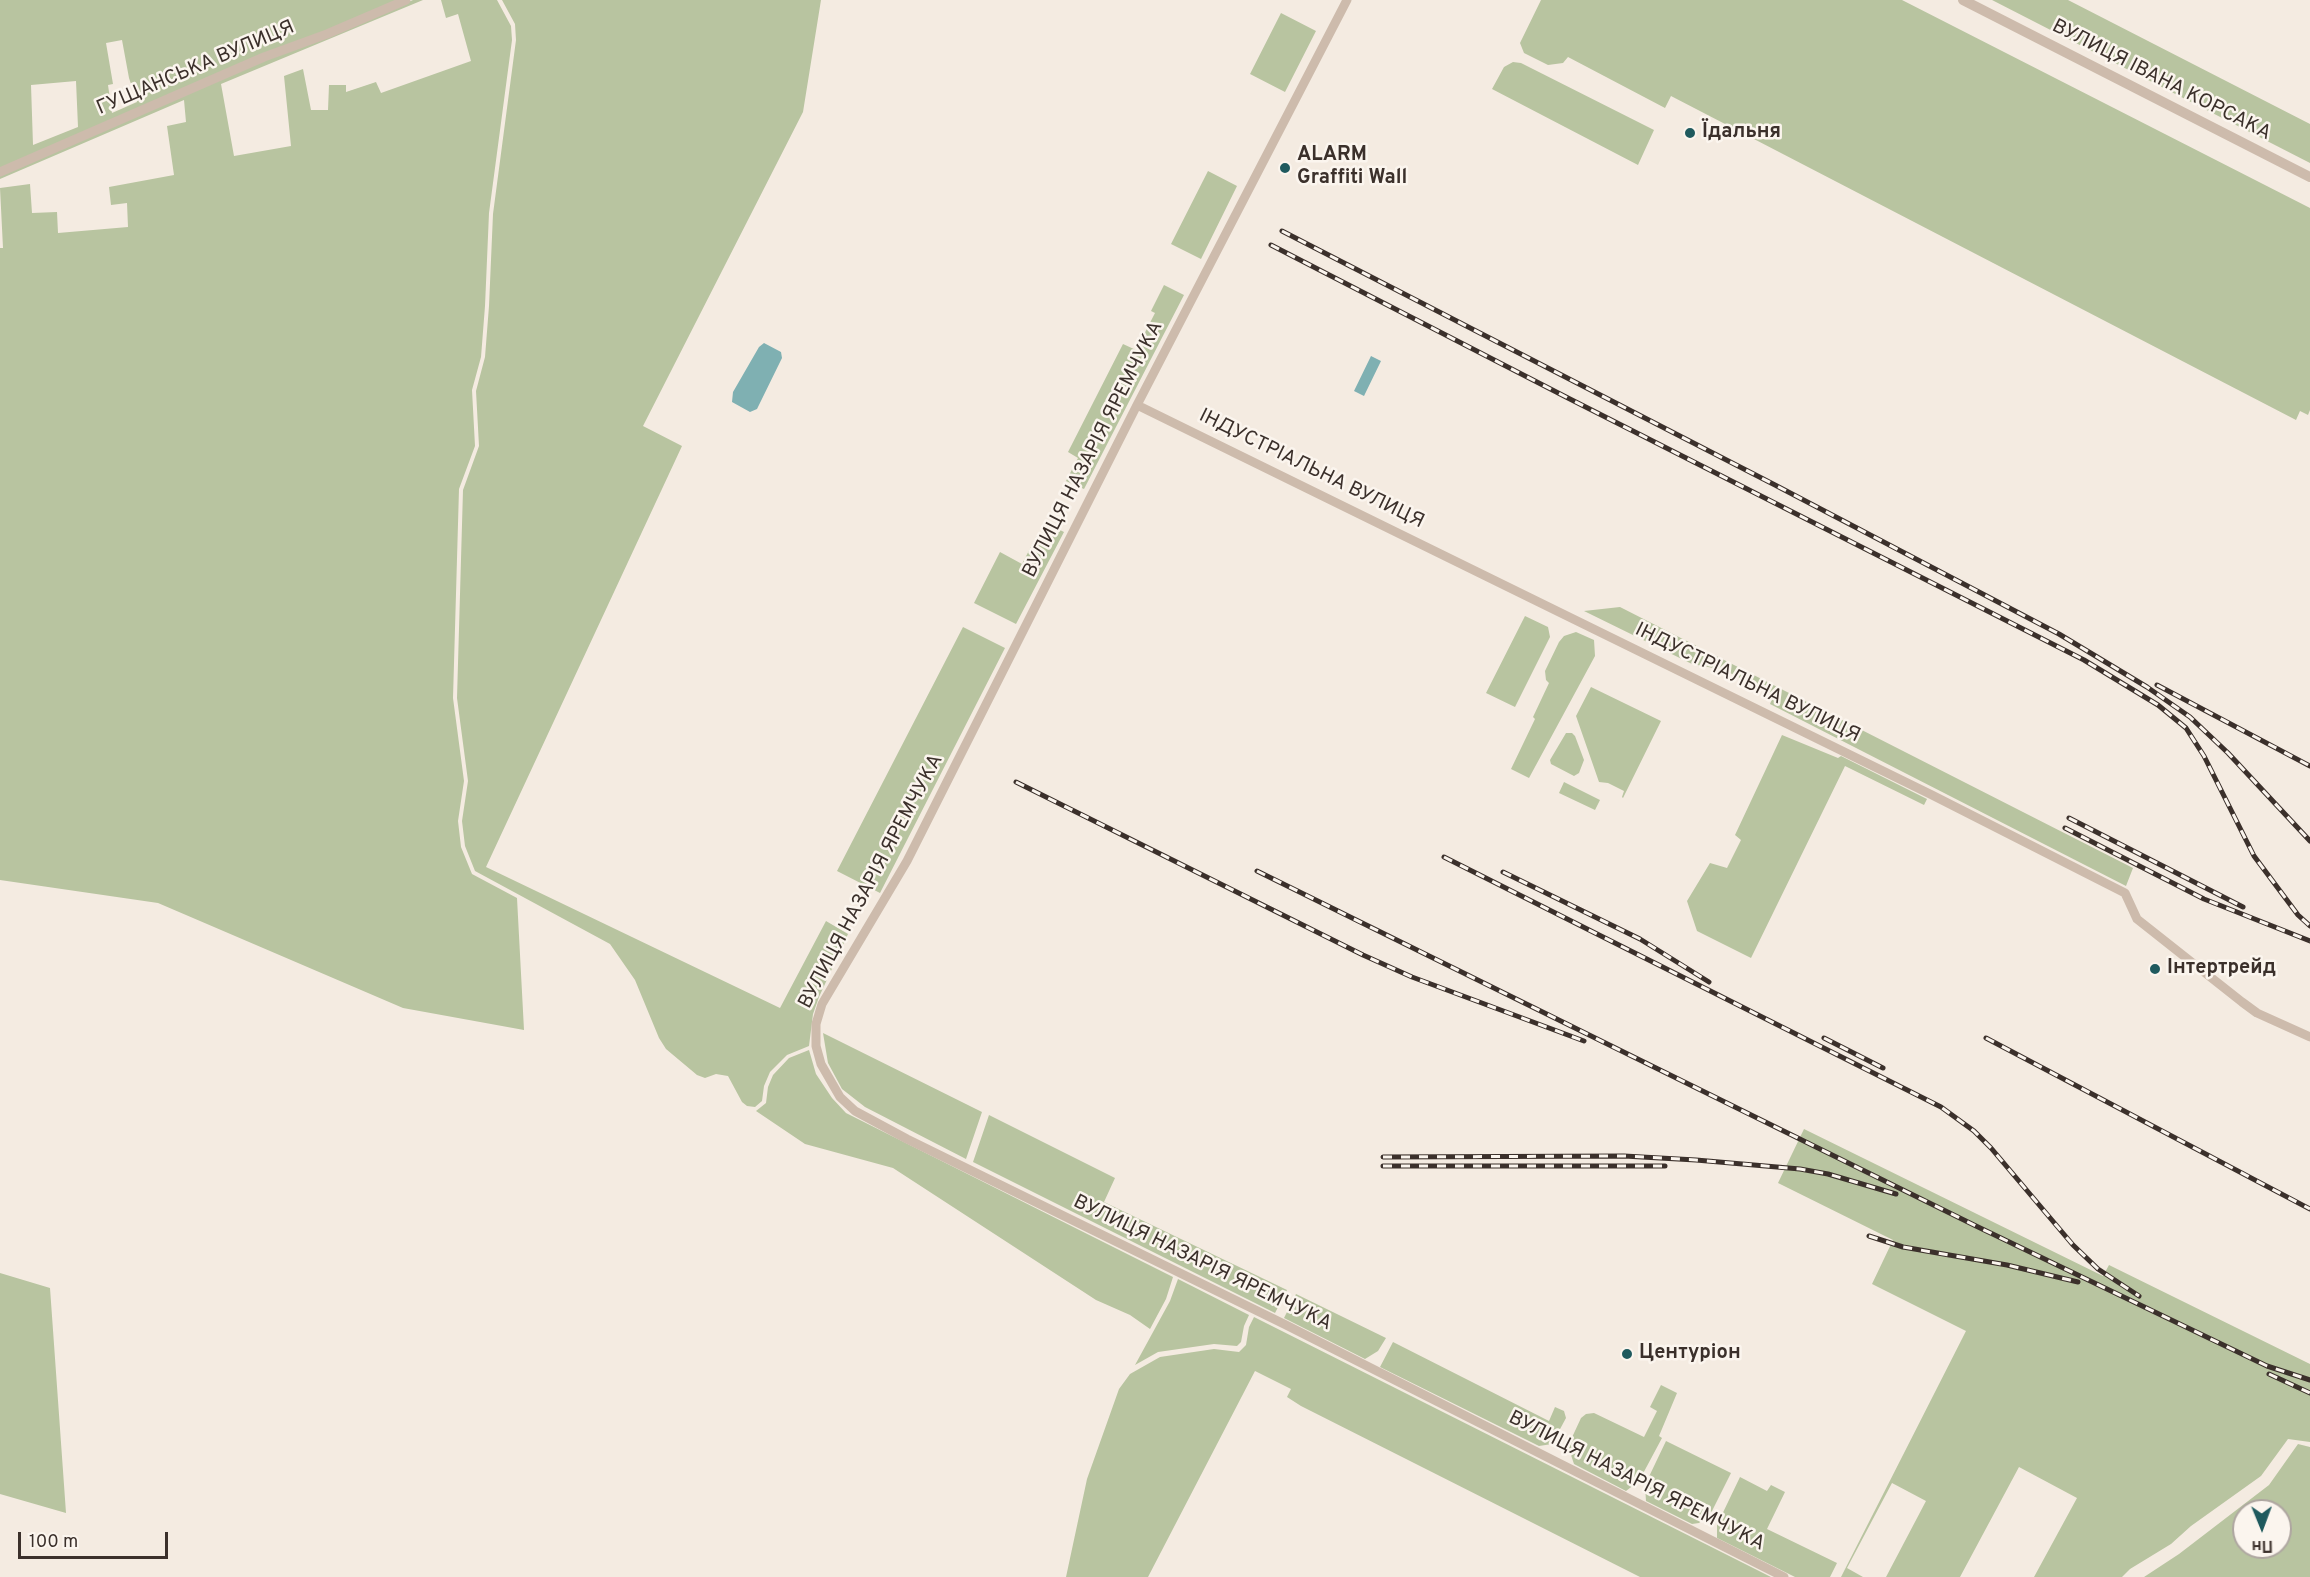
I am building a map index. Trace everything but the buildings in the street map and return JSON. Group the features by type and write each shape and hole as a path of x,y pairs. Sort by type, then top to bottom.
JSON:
{"street":[{"name":"ГУЩАНСЬКА ВУЛИЦЯ","path":"0,172 264,57 327,34 406,0"},
{"name":"ВУЛИЦЯ НАЗАРІЯ ЯРЕМЧУКА","path":"1347,0 1137,405 907,861 822,1005 816,1024 816,1046 821,1064 840,1097 855,1111 907,1139 1286,1325 1784,1577"},
{"name":"ВУЛИЦЯ ІВАНА КОРСАКА","path":"1963,0 2310,177"},
{"name":"ІНДУСТРІАЛЬНА ВУЛИЦЯ","path":"1137,405 1932,795 2125,893 2137,919 2257,1014 2310,1037"}],"green space":[{"path":"0,0 400,0 0,169","holes":["122,40 129,78 137,102 112,113 108,85 113,84 106,43","76,81 78,127 33,145 31,85"]},
{"path":"413,0 423,0 221,84 234,156 291,146 284,76 303,69 311,110 328,110 329,85 346,85 346,92 376,82 381,93 471,61 458,14 446,18 441,0 497,0 511,26 512,40 489,213 481,357 472,390 475,446 459,489 453,698 464,781 458,821 461,847 472,874 517,898 524,1030 403,1008 158,903 0,880 0,248 3,248 0,188 30,184 32,213 57,212 58,233 128,227 127,203 111,205 109,187 174,175 167,126 186,122 184,100 0,179 0,175 265,59"},
{"path":"502,0 821,0 803,112 643,426 682,446 486,867 780,1008 826,921 848,934 813,1014 809,1046 787,1055 770,1072 764,1086 762,1101 755,1107 747,1106 742,1102 728,1076 716,1074 705,1078 697,1075 666,1049 659,1038 635,980 610,944 475,871 465,846 462,821 468,781 457,698 463,490 479,446 476,391 485,357 493,214 516,40 515,24"},
{"path":"1541,0 1902,0 2310,208 2310,410 2308,415 2300,411 2296,420 1671,96 1665,108 1568,57 1563,63 1548,65 1524,53 1520,43"},
{"path":"1992,0 2068,0 2310,124 2310,163"},
{"path":"1281,13 1316,31 1285,92 1250,74"},
{"path":"1513,62 1521,63 1654,130 1638,165 1492,89 1504,67"},
{"path":"1208,171 1237,186 1201,259 1171,244"},
{"path":"1164,285 1184,295 1084,489 1066,481 1078,458 1068,452 1123,344 1136,350 1155,313 1151,311"},
{"path":"1052,526 1064,532 1016,624 974,603 1000,552 1022,564 1036,537"},
{"path":"1620,607 2133,868 2126,886 1770,704 1774,695 1724,670 1692,664 1584,611"},
{"path":"1525,616 1548,627 1550,637 1515,707 1486,693"},
{"path":"963,627 1005,648 880,893 837,871"},
{"path":"1576,632 1594,640 1595,656 1529,778 1511,769 1549,683 1546,680 1545,671 1559,642 1564,636"},
{"path":"1591,687 1661,721 1623,798 1624,791 1608,783 1599,782 1576,716"},
{"path":"1566,733 1572,733 1575,736 1584,760 1579,773 1574,776 1551,764 1550,760"},
{"path":"1782,735 1838,758 1841,756 1927,799 1924,805 1845,766 1751,958 1697,931 1687,901 1710,863 1727,868 1741,840 1735,835"},
{"path":"1564,782 1600,800 1595,810 1559,793"},
{"path":"823,1033 982,1112 966,1159 865,1107 842,1089 828,1063"},
{"path":"809,1050 816,1074 832,1098 846,1113 1173,1277 1166,1299 1150,1329 1130,1315 1096,1300 893,1168 805,1144 756,1111 766,1103 768,1087 773,1075 789,1058"},
{"path":"989,1115 1115,1178 1104,1202 1287,1290 1275,1313 973,1162"},
{"path":"1804,1129 2103,1276 2109,1265 2310,1364 2310,1442 2288,1439 2261,1476 2191,1526 2171,1544 2130,1569 2122,1577 2034,1577 2077,1498 2019,1467 1960,1577 1886,1577 1926,1501 1892,1483 1847,1568 1863,1577 1841,1577 1966,1331 1872,1284 1893,1240 1778,1183"},
{"path":"0,1273 50,1288 66,1513 0,1494"},
{"path":"1178,1279 1249,1315 1241,1342 1237,1346 1214,1344 1158,1352 1135,1365 1170,1301"},
{"path":"1296,1294 1386,1338 1378,1351 1365,1359 1284,1318"},
{"path":"1254,1317 1771,1577 1640,1577 1301,1406 1287,1397 1291,1389 1255,1371 1148,1577 1066,1577 1087,1479 1119,1389 1130,1374 1160,1357 1214,1349 1239,1352 1246,1345 1249,1327"},
{"path":"1393,1342 1549,1421 1555,1407 1564,1411 1566,1418 1552,1444 1539,1446 1380,1367"},
{"path":"1661,1385 1677,1393 1659,1436 1662,1438 1639,1481 1626,1491 1574,1464 1568,1446 1581,1418 1586,1414 1594,1413 1644,1437 1657,1411 1650,1407"},
{"path":"1666,1441 1731,1473 1712,1511 1699,1523 1692,1524 1646,1501 1645,1485"},
{"path":"2298,1444 2310,1447 2310,1577 2144,1577 2179,1554 2232,1513 2232,1559 2292,1559 2292,1499 2251,1499 2269,1485"},
{"path":"1740,1477 1767,1491 1771,1485 1785,1492 1767,1529 1837,1563 1830,1577 1795,1577 1717,1538 1717,1525"}],"water":[{"path":"764,343 781,352 782,358 757,409 750,412 732,402 733,392 759,347"},
{"path":"1371,356 1381,361 1364,396 1354,391"}],"railway":[{"path":"1282,231 2059,634 2147,687 2190,717 2228,753 2310,841"},
{"path":"1271,245 2084,660 2158,705 2186,728 2204,756 2254,856 2298,915 2310,926"},
{"path":"2157,685 2310,766"},
{"path":"1016,782 1363,955 1412,977 1584,1041"},
{"path":"2069,818 2243,907"},
{"path":"2065,828 2204,899 2310,941"},
{"path":"1444,857 1941,1107 1974,1131 1991,1148 2073,1245 2098,1269 2139,1296"},
{"path":"1257,871 1976,1226 2267,1366 2310,1380"},
{"path":"1503,872 1640,939 1709,982"},
{"path":"1824,1038 1883,1068"},
{"path":"1986,1038 2310,1209"},
{"path":"1383,1157 1624,1156 1696,1160 1800,1169 1828,1174 1896,1194"},
{"path":"1383,1166 1665,1166"},
{"path":"1869,1236 1903,1247 2007,1265 2078,1282"},
{"path":"2269,1374 2310,1393"}],"place":[{"name":"Їдальня","path":"1690,133"},
{"name":"ALARM Graffiti Wall","path":"1285,168"},
{"name":"Інтертрейд","path":"2155,969"},
{"name":"Центуріон","path":"1627,1354"}]}
